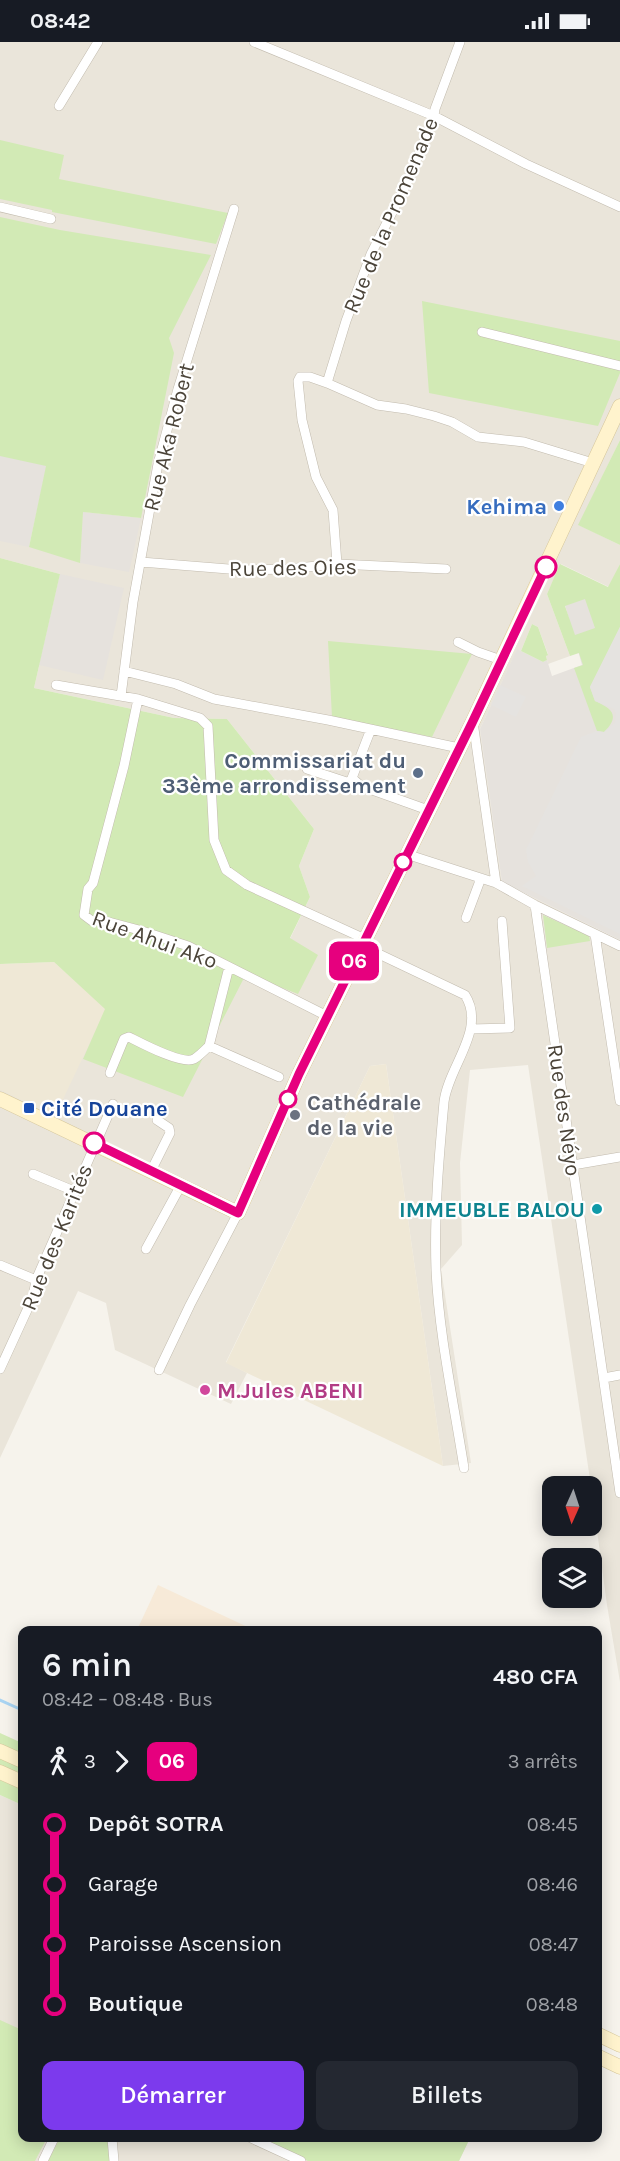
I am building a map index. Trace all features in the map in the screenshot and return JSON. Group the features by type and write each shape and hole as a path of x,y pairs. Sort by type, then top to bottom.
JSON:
{"street":[{"path":"59,106 98,42"},
{"path":"254,42 435,116 526,164 620,207"},
{"name":"Rue de la Promenade","path":"327,383 346,321 371,254 407,183 435,116 435,109 460,42"},
{"path":"0,207 51,219"},
{"name":"Rue Aka Robert","path":"121,696 158,464 178,390 234,208"},
{"path":"482,332 620,366"},
{"path":"337,564 333,510 316,477 302,420 298,381 300,377 310,377 327,383 377,405 406,409 452,422 478,437 524,442 593,463"},
{"path":"159,1370 238,1213 327,1016 473,720 593,463 616,424 620,406"},
{"name":"Rue des Oies","path":"141,562 241,570 286,569 337,564 446,569"},
{"path":"458,642 501,660"},
{"path":"124,671 176,684 214,699 459,748"},
{"path":"56,685 138,699 200,718 208,726 214,840 226,870 247,885 465,995 471,1005 471,1029 449,1082 445,1099 438,1171 436,1268 438,1302 464,1468"},
{"name":"Rue Ahui Ako","path":"138,699 124,766 93,882 88,889 84,915 92,921 105,921 188,946 327,1016"},
{"path":"473,720 496,883"},
{"path":"361,786 352,777 370,729"},
{"path":"307,769 428,810"},
{"path":"406,854 496,883 535,905 620,946"},
{"path":"466,918 481,878"},
{"name":"Rue des Néyo","path":"535,905 620,1493"},
{"path":"471,1029 510,1028 502,921"},
{"path":"595,934 620,1101"},
{"path":"110,1073 120,1046 124,1039 129,1037 188,1060 194,1059 209,1046 229,967"},
{"path":"209,1046 279,1077"},
{"path":"0,1099 238,1213"},
{"name":"Rue des Karités","path":"0,1369 33,1297 36,1280 112,1104"},
{"path":"151,1170 170,1133 169,1128 157,1120"},
{"path":"573,1165 620,1157"},
{"path":"33,1174 74,1191"},
{"path":"146,1249 181,1185"},
{"path":"0,1265 36,1280"},
{"path":"604,1378 620,1375"},
{"path":"0,1752 18,1759"},
{"path":"0,1772 18,1780"},
{"path":"602,2036 620,2045"},
{"path":"602,2058 620,2067"},
{"path":"43,2161 52,2142"},
{"path":"112,2142 114,2161"},
{"path":"260,2142 301,2161"}],"shaded area":[{"path":"0,42 620,42 620,440 579,525 620,545 620,564 609,587 561,564 547,594 570,656 548,664 546,656 548,654 538,627 532,624 521,651 517,650 480,729 502,882 620,940 620,1682 602,1568 602,1548 599,1548 598,1536 602,1536 602,1476 590,1476 528,1065 470,1070 460,1163 462,1245 441,1269 471,1463 443,1466 386,1064 370,1066 226,1362 247,1373 231,1404 115,1350 106,1303 78,1291 0,1458 0,964 106,1009 246,974 290,939 310,897 299,866 314,829 227,719 174,718 34,688 60,574 0,558 0,434 51,445 29,546 83,512 141,518 0,306"},
{"path":"0,434 51,445 29,547 0,541"},
{"path":"83,512 141,518 129,572 80,563"},
{"path":"60,574 124,588 103,680 39,665"},
{"path":"585,598 620,599 620,940 502,882 480,729 517,649 543,662 547,660 552,676 582,665 565,605"},
{"path":"620,627 620,934 522,886 536,876 528,862 526,850 581,737 597,731 604,732 615,723 614,709 595,701 590,687"},
{"path":"500,685 526,697 516,717 491,705"},
{"path":"54,962 106,1009 55,1116 0,1090 0,964"},
{"path":"386,1064 443,1466 226,1363 370,1066"},
{"path":"158,1585 245,1626 139,1626"},
{"path":"0,1795 18,1803 18,2142 468,2142 459,2161 0,2161"}],"green space":[{"path":"0,140 64,155 59,179 228,213 216,244 52,212 52,210 0,199"},
{"path":"0,217 60,230 211,255 169,338 174,353 141,518 83,512 80,563 29,547 46,466 0,456"},
{"path":"422,301 620,341 620,373 598,426 429,393"},
{"path":"620,440 620,545 578,525"},
{"path":"0,558 60,574 34,688 174,718 227,719 314,829 299,866 310,897 290,938 318,955 298,994 246,974 183,1097 83,1059 105,1009 54,962 0,964"},
{"path":"560,564 608,587 620,564 620,627 590,687 595,701 610,710 613,717 604,732 597,731 574,668 583,665 579,653 570,656 547,594","holes":["585,599 595,628 575,635 565,606"]},
{"path":"532,624 538,627 548,655 547,660 543,662 521,651"},
{"path":"328,641 472,654 432,737 332,717"},
{"path":"543,915 589,936 590,941 547,948"},
{"path":"0,1733 18,1741 18,1803 0,1795"},
{"path":"0,2020 18,2028 18,2142 45,2142 35,2161 0,2161"},
{"path":"58,2142 109,2142 111,2161 48,2161"},
{"path":"268,2142 468,2142 459,2161 308,2161"}],"waterway":[{"path":"0,1700 18,1708"}],"bus line":[{"name":"06","path":"94,1143 238,1213 299,1074 546,567"}],"place":[{"name":"Kehima","path":"559,506"},
{"name":"Commissariat du 33ème arrondissement","path":"418,773"},
{"name":"Cité Douane","path":"29,1108"},
{"name":"Cathédrale de la vie","path":"295,1115"},
{"name":"IMMEUBLE BALOU","path":"597,1209"},
{"name":"M.Jules ABENI","path":"205,1390"}]}
